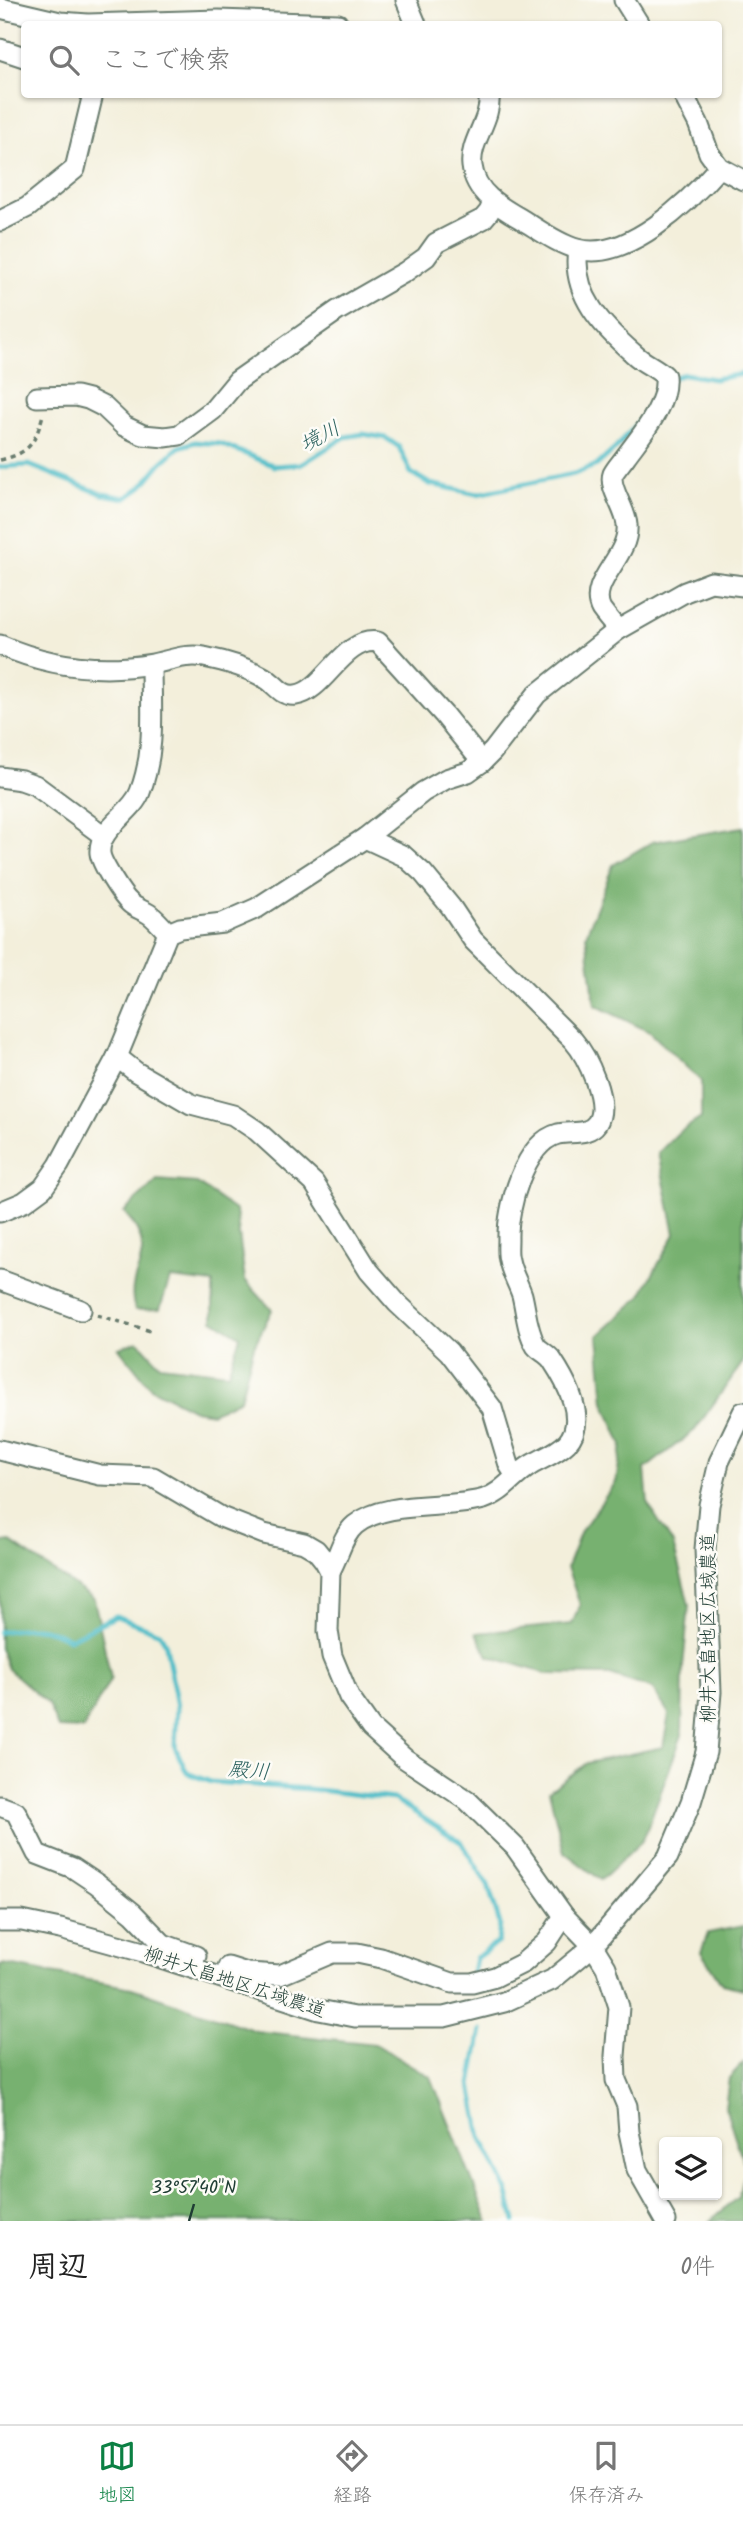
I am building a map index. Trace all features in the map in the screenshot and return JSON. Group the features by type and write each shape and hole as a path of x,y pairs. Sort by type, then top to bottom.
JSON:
{"street":[{"path":"406,0 415,21"},
{"path":"624,0 637,21"},
{"path":"0,8 56,21"},
{"path":"186,21 249,21"},
{"path":"0,49 21,56"},
{"path":"0,220 28,207 75,169 92,98"},
{"path":"489,98 489,110 473,153 472,167 479,185 493,202 578,250 596,250 631,243 640,238 679,206 719,167"},
{"path":"685,98 698,122 709,153 719,167 743,180"},
{"path":"42,398 76,396 88,399 104,407 124,426 143,435 179,435 213,410 237,381 337,311 405,272 426,257 436,243 483,219 493,202"},
{"path":"578,250 576,262 583,296 594,315 635,356 665,376 666,387 645,430 613,474 612,484 622,504 627,524 627,539 598,593 600,607 618,630"},
{"path":"0,1212 24,1202 43,1188 59,1165 117,1057 168,933 180,928 223,923 257,908 365,838 424,792 446,779 468,772 482,762 537,694 618,630 685,592 711,582 743,586"},
{"path":"0,645 19,653 92,669 151,665 182,657 202,656 267,678 283,693 293,696 304,693 353,648 369,640 378,642 482,762"},
{"path":"151,665 150,764 132,807 104,836 100,852 105,866 130,903 152,916 168,933"},
{"path":"0,777 35,785 104,836"},
{"path":"365,838 404,856 424,873 473,940 584,1052 602,1105 597,1122 587,1132 556,1135 542,1143 520,1175 508,1235 509,1260 530,1330 537,1346 550,1357 566,1387 574,1407 576,1426 568,1442 516,1476 497,1494 483,1500 393,1510 356,1524 346,1535 330,1571 328,1631 332,1656 349,1697 371,1728 395,1751 467,1800 515,1847 564,1916 593,1946 606,1967 620,2007 615,2056 616,2080 627,2106 636,2171 666,2221"},
{"path":"117,1057 191,1104 233,1115 257,1131 314,1183 369,1271 397,1303 449,1352 492,1408 509,1465 516,1476"},
{"path":"0,1280 82,1310"},
{"name":"柳井大畠地区広域農道","path":"0,1921 60,1929 143,1952 319,2010 355,2017 444,2017 504,2002 552,1980 593,1946 668,1857 691,1802 706,1752 710,1692 705,1549 709,1505 719,1462 743,1412"},
{"path":"0,1450 100,1475 153,1477 221,1517 264,1534 304,1543 316,1550 330,1571"},
{"path":"0,1806 16,1812 37,1854 73,1868 97,1884 133,1913 163,1944 247,1973 280,1975 332,1953 357,1953 381,1958 452,1983 472,1983 495,1977 523,1963 547,1942 564,1916"}],"path":[{"path":"0,460 25,451 35,440 46,404 42,398"},
{"path":"82,1310 154,1332"}],"green space":[{"path":"743,827 743,1362 695,1430 645,1469 648,1504 673,1544 689,1605 683,1667 682,1735 643,1840 601,1880 564,1852 549,1791 587,1763 663,1747 669,1714 653,1689 610,1675 547,1674 488,1656 476,1633 572,1624 580,1605 567,1567 581,1531 616,1482 622,1445 604,1402 598,1336 640,1297 675,1234 658,1153 678,1133 701,1118 701,1081 650,1032 595,1005 586,935 613,865 652,842"},
{"path":"157,1180 197,1183 236,1211 245,1280 272,1310 254,1346 240,1399 212,1413 194,1410 151,1388 119,1348 138,1341 160,1365 228,1373 240,1336 213,1320 213,1283 170,1278 160,1309 135,1310 132,1296 142,1252 141,1241 136,1227 124,1212"},
{"path":"9,1541 94,1599 111,1678 83,1729 58,1728 48,1704 8,1669 0,1648 0,1543"},
{"path":"743,1926 743,1989 722,1984 701,1952 708,1933"},
{"path":"0,1965 132,1988 256,2031 375,2044 431,2077 488,2221 0,2221"},
{"path":"743,2063 743,2161 725,2107 729,2078"},
{"path":"743,2177 743,2221 710,2221 738,2197"}],"waterway":[{"name":"境川","path":"671,378 685,374 714,379 743,374"},
{"name":"境川","path":"0,467 29,465 102,494 126,498 142,486 179,447 195,442 221,444 275,466 302,464 345,437 363,434 386,438 399,447 411,473 430,484 477,494 574,474 597,465 641,419"},
{"name":"殿川","path":"0,1632 35,1628 69,1639 116,1616 160,1633 166,1645 177,1707 175,1747 187,1773 211,1782 394,1799 462,1843 488,1885 500,1924 498,1942 476,1958 473,1973"},
{"name":"殿川","path":"481,2030 471,2085 481,2137 507,2190 515,2221"}]}
